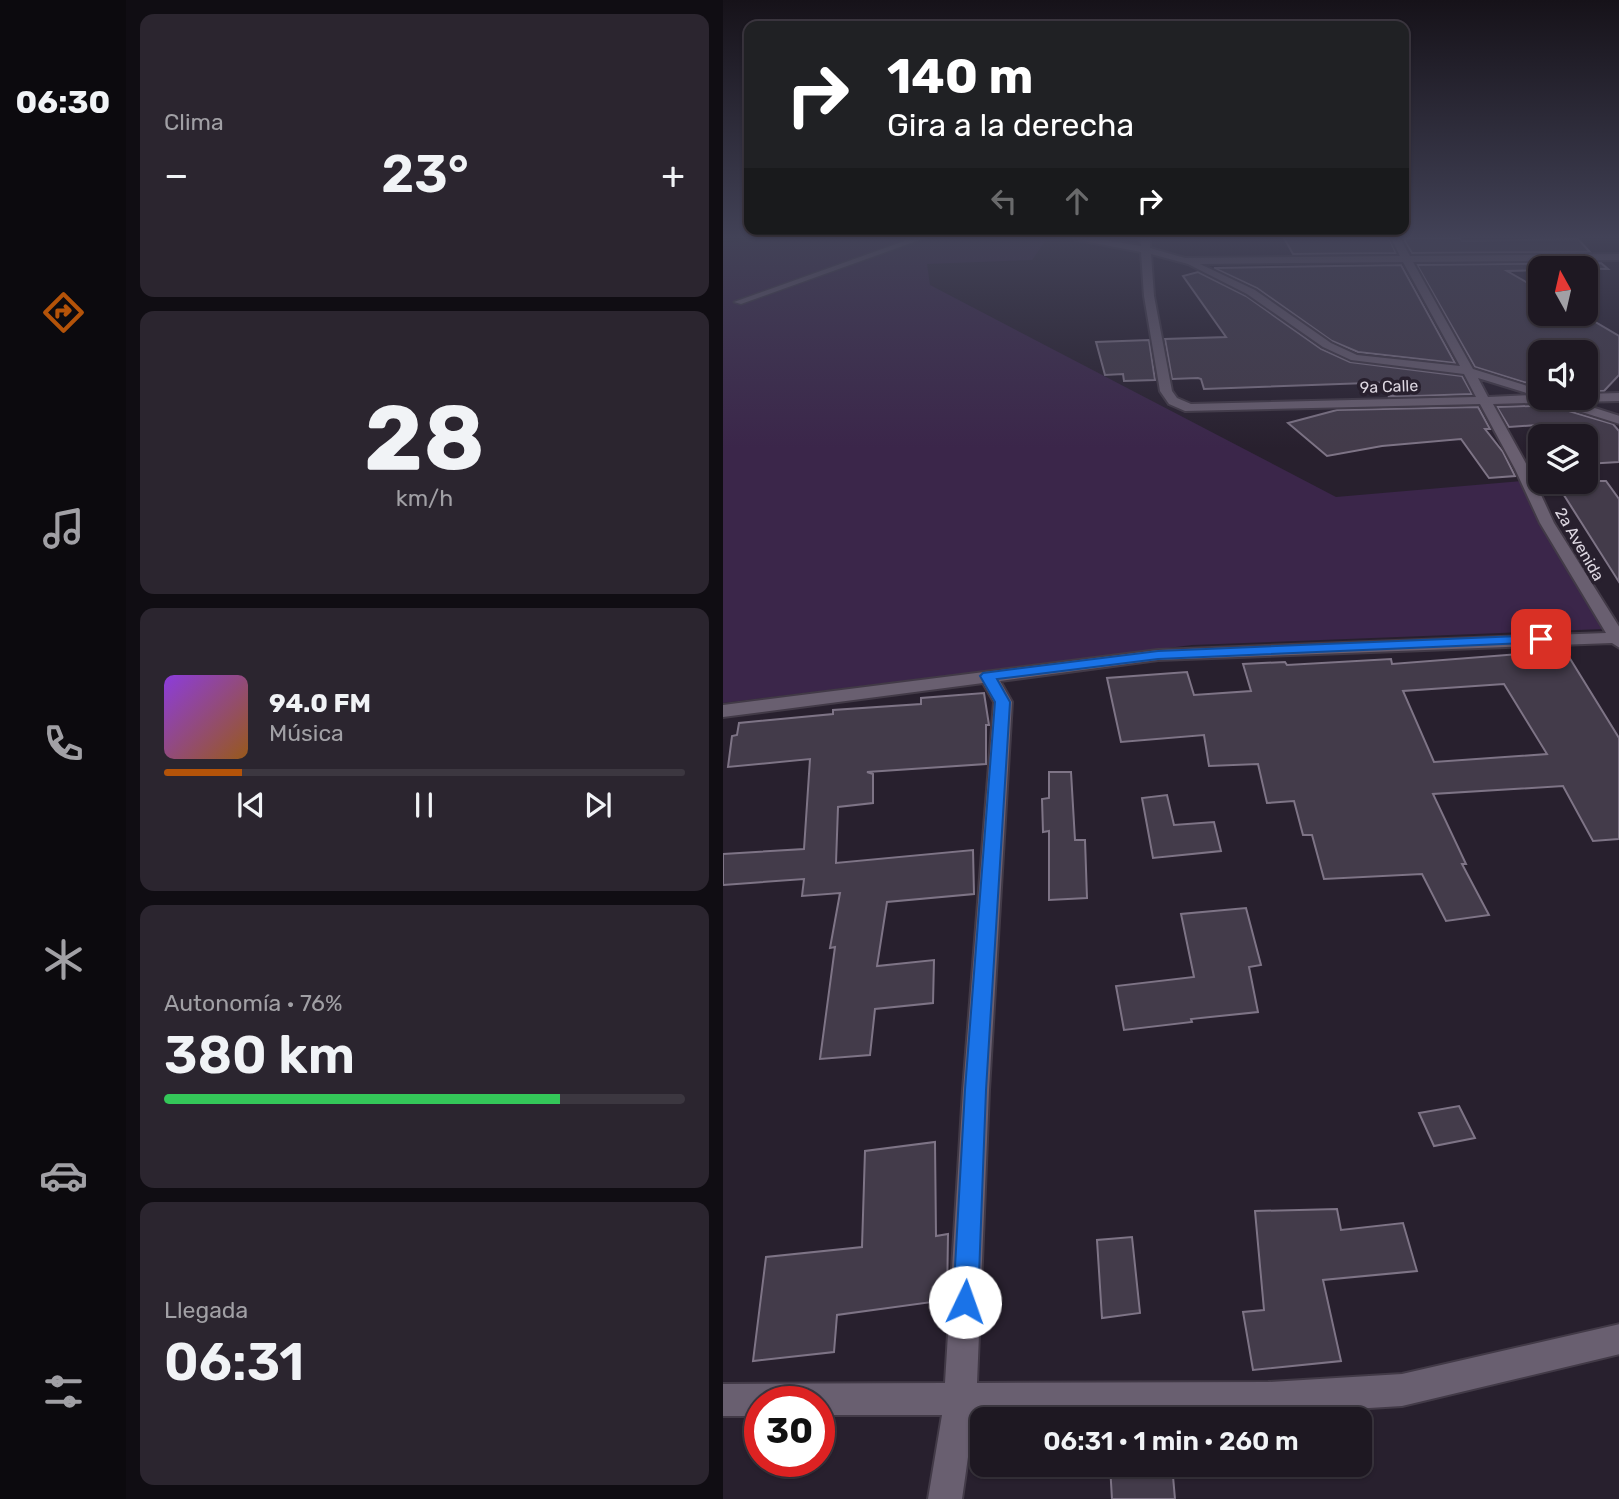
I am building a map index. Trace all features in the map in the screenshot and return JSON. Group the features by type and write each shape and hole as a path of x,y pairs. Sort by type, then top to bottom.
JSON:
{"street":[{"name":"9a Calle","path":"1151,308 1166,391 1173,401 1190,408 1528,399"},
{"path":"1274,308 1329,346 1347,355 1467,371 1528,390"},
{"name":"2a Avenida","path":"1433,308 1522,468 1547,523 1618,640"},
{"name":"9a Calle","path":"1598,397 1619,397"},
{"path":"1589,410 1619,420"},
{"path":"723,711 1158,655 1618,640"},
{"path":"945,1499 960,1399 976,1090 1003,702 988,676"},
{"path":"723,1400 1268,1398 1402,1390 1619,1339"}],"shaded area":[{"path":"723,308 974,308 1336,497 1522,481 1604,629 1192,645 723,703"}],"building":[{"path":"1206,308 1263,308 1321,349 1350,362 1462,376 1472,394 1388,397 1397,394 1395,382 1204,389 1201,379 1198,378 1172,379 1165,339 1226,337"},
{"path":"1285,308 1425,308 1455,363 1358,352 1332,341"},
{"path":"1441,308 1528,308 1528,326 1598,326 1598,324 1619,336 1619,375 1604,391 1598,391 1598,340 1528,340 1528,383 1475,367"},
{"path":"1149,340 1155,380 1124,381 1123,374 1105,375 1096,342"},
{"path":"1528,406 1528,410 1565,410 1613,424 1619,431 1619,462 1598,463 1598,424 1528,424 1509,427 1497,407"},
{"path":"1478,407 1490,429 1485,429 1503,452 1515,476 1489,478 1461,439 1382,446 1327,456 1288,423 1337,410"},
{"path":"1598,481 1606,481 1619,499 1619,582 1563,494 1598,494"},
{"path":"1559,651 1564,657 1569,657 1619,738 1619,839 1593,841 1563,786 1433,794 1466,864 1462,864 1489,915 1446,921 1422,874 1324,879 1312,835 1303,835 1294,801 1267,803 1258,764 1209,766 1204,735 1121,742 1107,678 1187,672 1194,695 1251,691 1243,664 1285,662 1287,665 1391,659 1392,664","holes":["1504,684 1547,754 1434,762 1403,691"]},
{"path":"984,693 989,725 986,725 986,764 867,772 873,774 873,803 838,807 836,863 973,850 974,894 887,902 877,966 934,960 933,1003 875,1009 870,1055 820,1059 835,947 830,948 840,893 802,896 804,879 723,885 723,854 804,849 810,759 728,767 732,736 737,735 739,723 833,714 833,710 921,704 921,698"},
{"path":"1049,772 1071,772 1075,840 1085,840 1087,898 1049,900 1049,831 1043,832 1042,799 1049,798"},
{"path":"1167,795 1174,825 1214,822 1221,851 1153,858 1142,798"},
{"path":"1246,908 1261,965 1249,967 1258,1012 1124,1030 1116,986 1194,977 1181,914"},
{"path":"1459,1106 1475,1138 1434,1146 1419,1113"},
{"path":"935,1142 936,1236 948,1234 947,1300 837,1315 834,1352 753,1361 766,1257 862,1247 865,1151"},
{"path":"1337,1209 1341,1230 1403,1223 1417,1271 1323,1280 1341,1361 1253,1370 1243,1312 1264,1310 1255,1211"},
{"path":"1132,1237 1140,1313 1102,1318 1097,1240"},
{"path":"1111,1477 1173,1477 1175,1499 1112,1499"}],"route":[{"path":"965,1302 976,1090 1003,702 988,676 1158,655 1541,639"}]}
